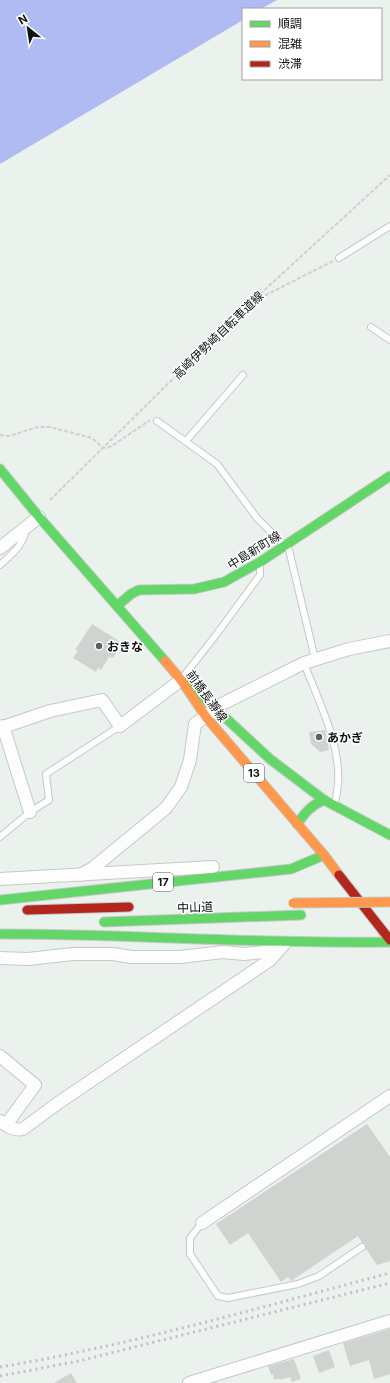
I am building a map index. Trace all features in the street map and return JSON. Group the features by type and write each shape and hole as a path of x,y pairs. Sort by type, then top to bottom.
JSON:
{"main road":[{"name":"前橋長瀞線","path":"0,469 39,517 181,680 206,717 324,855 390,941"},
{"name":"中島新町線","path":"117,606 131,594 139,590 182,590 215,585 237,576 390,476"},
{"path":"181,680 216,709 270,759 324,800 390,835"},
{"path":"297,824 308,808 324,800"},
{"name":"17","path":"2,896 291,869 324,855"},
{"path":"289,903 390,902"},
{"path":"19,910 140,907"},
{"path":"360,914 383,914"},
{"name":"中山道","path":"98,923 304,915"},
{"path":"0,925 15,925"},
{"path":"0,934 46,933 281,947 390,941"}],"street":[{"path":"0,548 39,517"},
{"path":"80,875 93,868 166,808 181,787 190,760 195,724 220,705 310,661 349,649 390,641"},
{"path":"30,812 2,727 50,711 102,700 120,726 181,680"},
{"path":"2,896 3,879 275,863"},
{"path":"0,958 28,959 73,954 113,954 131,957 180,957 223,952 244,954 281,947"},
{"path":"0,1056 35,1085 3,1123 18,1130 23,1129 58,1103 270,960 281,947"},
{"path":"202,1223 390,1096"},
{"path":"189,1383 390,1321"}],"lane":[{"path":"339,258 390,226"},
{"path":"371,327 390,340"},
{"path":"186,441 243,375"},
{"path":"157,421 217,464 257,518 289,550 310,661 333,739 338,763 337,795 333,805"},
{"path":"0,565 19,547 25,537 26,528"},
{"path":"181,680 260,575 260,562"},
{"path":"0,837 30,812 49,800 46,774 120,726"},
{"path":"202,1223 190,1238 190,1254 218,1296 228,1298 298,1284 319,1276 362,1247"}],"path":[{"name":"高崎伊勢崎自転車道線","path":"50,500 102,447 258,295 390,175"},
{"path":"258,295 266,295 339,258"},
{"path":"0,435 9,436 38,427 50,427 92,438 102,447 106,448 112,446 152,419 157,421"}],"water":[{"path":"0,0 277,0 263,8 242,8 242,21 0,164"}],"building":[{"name":"おきな","path":"92,624 122,643 113,658 109,657 101,670 98,668 96,672 73,658 78,651 75,650"},
{"name":"あかぎ","path":"325,730 329,750 320,752 311,744 309,732"},
{"path":"367,1124 390,1157 390,1261 377,1265 366,1249 366,1245 362,1243 358,1236 291,1281 288,1277 281,1282 248,1233 230,1245 216,1224"},
{"path":"390,1329 390,1374 374,1379 369,1360 350,1366 343,1343"},
{"path":"329,1350 335,1367 319,1373 313,1356"},
{"path":"294,1359 301,1379 292,1382 290,1377 274,1380 273,1374 271,1375 268,1366"},
{"path":"71,1373 77,1383 54,1383"}],"railway":[{"path":"0,1367 147,1337 390,1273"},
{"path":"0,1376 79,1361 390,1283"}],"traffic: fast":[{"path":"0,469 39,517 165,661"},
{"path":"117,606 131,594 139,590 194,589 224,582 260,562 390,476"},
{"path":"181,680 216,709 270,759 324,800"},
{"path":"297,824 315,804 324,800 390,835"},
{"path":"0,900 291,869 324,855"},
{"path":"104,922 301,915"},
{"path":"0,934 49,934 292,942 390,942"}],"traffic: slow":[{"path":"165,661 181,680 206,717 324,855 339,875"},
{"path":"293,903 390,902"}],"traffic: jam":[{"path":"339,875 390,940"},
{"path":"27,910 129,907"}],"place":[{"name":"おきな","path":"99,646"},
{"name":"あかぎ","path":"319,737"}]}
